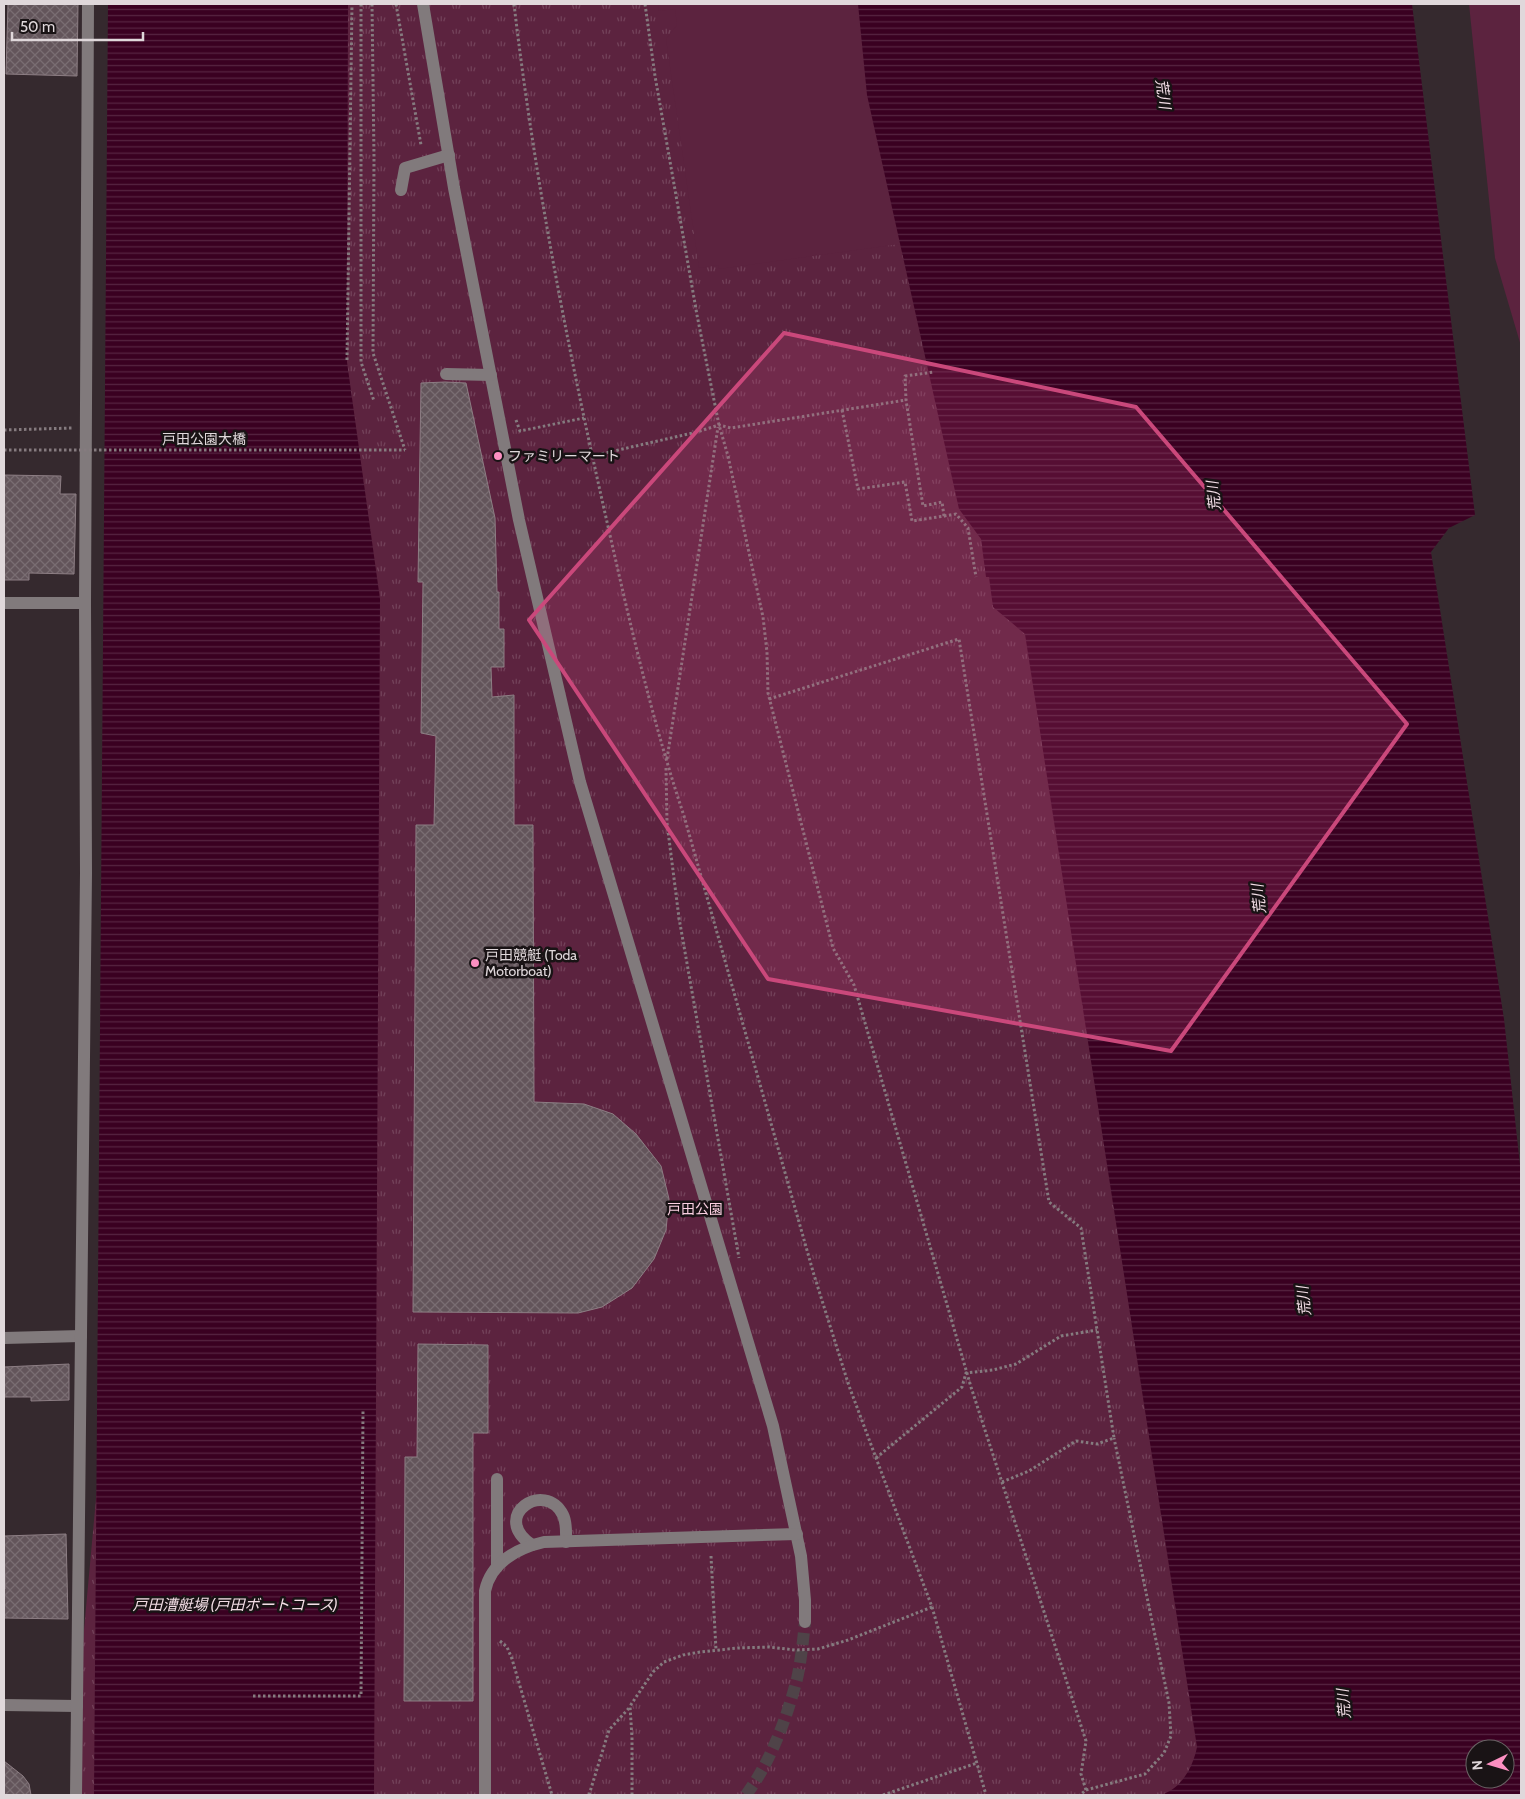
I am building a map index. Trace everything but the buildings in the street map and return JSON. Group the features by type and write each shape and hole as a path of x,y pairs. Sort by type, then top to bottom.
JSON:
{"street":[{"path":"76,1795 86,873 85,603 88,4"},
{"path":"423,4 449,156 518,520 580,782 773,1426 797,1534 804,1578 805,1622"},
{"path":"401,190 405,168 449,156"},
{"path":"446,374 491,375"},
{"path":"4,603 85,603"},
{"path":"4,1338 81,1336"},
{"path":"496,1479 497,1566"},
{"path":"532,1545 521,1536 517,1529 517,1515 526,1504 543,1500 557,1507 565,1521 566,1542"},
{"path":"485,1795 485,1591 487,1582 497,1566 513,1554 532,1545 544,1542 797,1534"},
{"path":"4,1705 77,1706"}],"path":[{"path":"347,360 352,4"},
{"path":"361,4 361,362 374,402"},
{"name":"戸田公園大橋","path":"4,450 405,450 373,353 374,158 372,4"},
{"path":"396,4 421,145"},
{"path":"514,4 552,257 584,418 627,610 666,763 686,825 814,1275 849,1386 932,1607 986,1795"},
{"path":"645,4 655,76 677,202 719,425 728,456 763,617 769,699 833,948 854,985 966,1373 1086,1741 1081,1774 1086,1790"},
{"path":"934,372 905,376 906,400 923,506 942,502 944,516"},
{"path":"592,456 697,432 719,425 731,428 906,400"},
{"path":"842,410 858,489 904,482 912,521 956,514 968,528 976,577"},
{"path":"512,413 520,431 584,418"},
{"path":"719,425 666,763 667,823 679,918 740,1263"},
{"path":"4,430 86,428"},
{"path":"769,699 959,639 1049,1202 1081,1228 1114,1438 1169,1703 1171,1736 1164,1753 1145,1774 1086,1790 1080,1795"},
{"path":"966,1373 993,1370 1016,1364 1061,1336 1098,1330"},
{"path":"876,1458 962,1387 966,1373"},
{"path":"253,1696 361,1696 363,1411"},
{"path":"1002,1482 1029,1471 1076,1441 1097,1444 1114,1438"},
{"path":"711,1556 716,1650"},
{"path":"589,1795 609,1730 630,1706 653,1672 664,1662 683,1655 716,1650 769,1647 795,1650 818,1649 848,1640 932,1607"},
{"path":"485,1639 499,1640 508,1647 552,1795"},
{"path":"630,1706 632,1795"},
{"path":"883,1795 977,1763"}],"highlighted area":[{"path":"784,333 1136,407 1407,724 1171,1051 768,979 529,620"}],"green space":[{"name":"戸田公園","path":"112,4 1140,4 1352,1795 76,1795 77,1706 97,1488"},
{"path":"658,4 887,4 922,241 719,269 718,265 699,268 666,39 677,25 675,9 659,11"},
{"path":"1469,4 1521,4 1521,346 1495,258"}],"water":[{"name":"戸田漕艇場 (戸田ボートコース)","path":"108,4 348,4 347,362 380,599 374,1795 94,1795"},
{"name":"荒川","path":"858,4 1412,4 1475,515 1449,528 1431,552 1504,1019 1521,1174 1521,1795 1161,1795 1181,1782 1193,1762 1197,1747 1025,634 993,607 989,577 986,577 981,539 959,509 867,95"}],"tunnel":[{"path":"746,1795 763,1768 777,1740 788,1710 797,1679 805,1622"}],"place":[{"name":"ファミリーマート","path":"498,456"},
{"name":"戸田競艇 (Toda Motorboat)","path":"475,963"}]}
